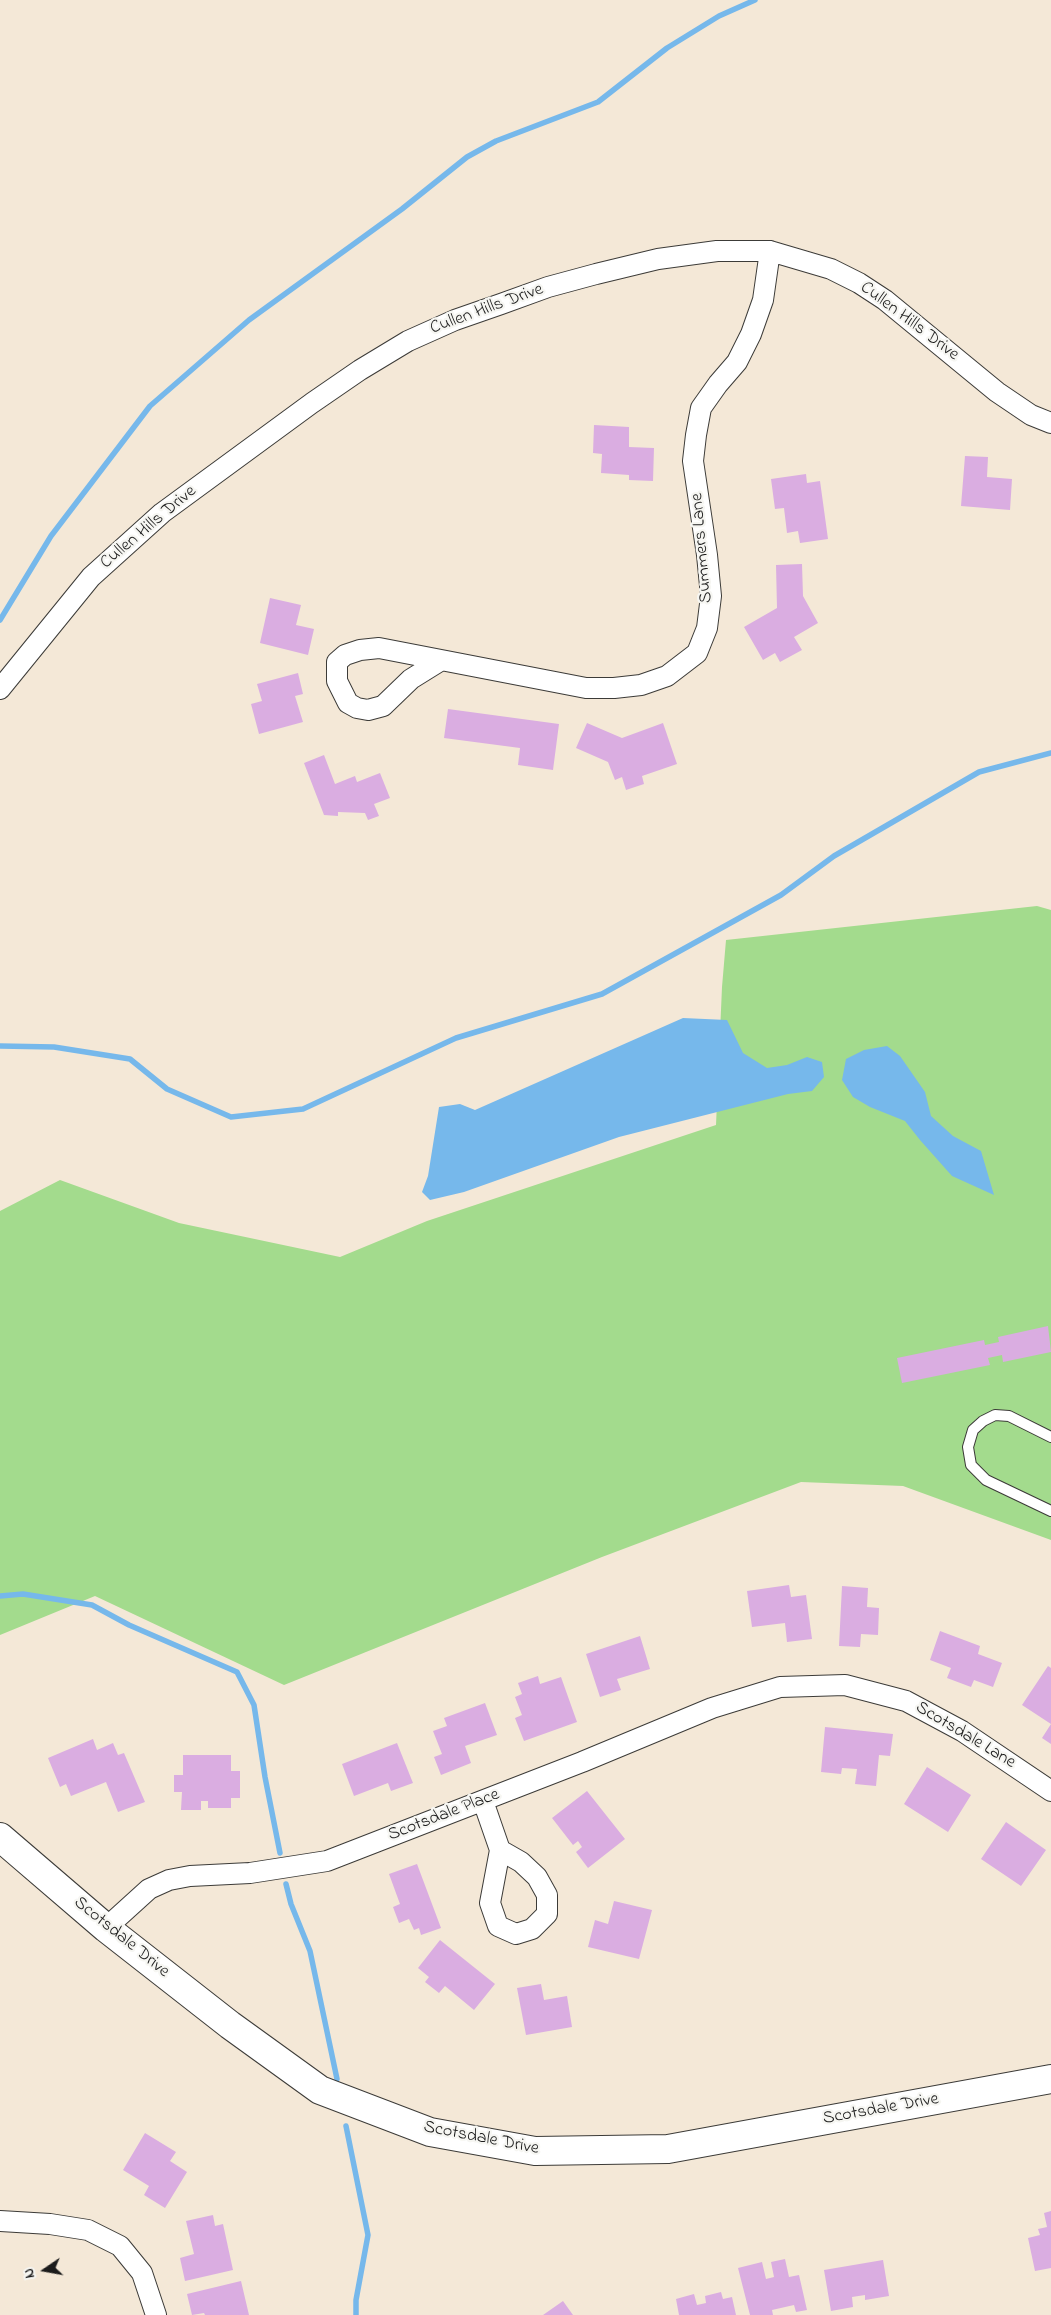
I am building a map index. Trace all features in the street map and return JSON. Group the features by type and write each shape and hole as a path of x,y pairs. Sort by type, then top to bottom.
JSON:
{"street":[{"name":"Cullen Hills Drive","path":"0,689 91,577 162,513 360,370 408,341 454,320 540,290 614,270 658,259 717,251 770,251 831,270 858,283 885,300 997,392 1031,415 1051,423"},
{"name":"Summers Lane","path":"440,661 411,679 383,706 368,710 357,708 348,703 337,681 337,662 345,655 360,650 379,648 586,688 614,688 641,685 667,676 696,653 707,628 711,596 693,461 696,435 701,408 737,362 751,334 763,300 770,251"},
{"name":"Scotsdale Lane","path":"784,1687 846,1685 906,1701 962,1731 1051,1791"},
{"name":"Scotsdale Place","path":"106,1928 148,1889 169,1880 190,1876 250,1873 327,1861 483,1801 712,1708 784,1687"},
{"path":"483,1801 500,1850"},
{"name":"Scotsdale Drive","path":"0,1837 106,1928 230,2025 320,2090 430,2132 535,2151 668,2149 1051,2079"},
{"path":"0,2222 50,2224 88,2230 120,2246 142,2273 156,2315"}],"lane":[{"path":"1051,1436 1009,1416 995,1415 983,1420 974,1430 968,1447 971,1465 986,1480 1051,1510"}],"green space":[{"path":"1037,906 1051,910 1051,1540 903,1486 801,1482 602,1557 284,1685 95,1596 0,1635 0,1211 60,1180 179,1223 340,1257 427,1221 716,1125 726,940"}],"water":[{"path":"683,1018 727,1020 743,1053 767,1068 787,1065 807,1057 822,1062 824,1077 812,1091 788,1094 619,1137 464,1192 430,1200 422,1192 428,1176 439,1107 460,1104 475,1110"},
{"path":"887,1046 900,1056 925,1092 931,1116 953,1136 981,1151 994,1195 952,1176 905,1121 870,1107 853,1097 842,1080 846,1059 864,1050"}],"building":[{"path":"594,425 629,427 629,447 654,448 653,481 629,480 629,475 601,473 602,454 593,453"},
{"path":"965,456 988,457 987,477 1012,479 1010,510 961,506"},
{"path":"806,474 807,483 820,481 828,539 800,543 798,531 787,533 784,508 775,509 771,479"},
{"path":"802,564 803,596 818,623 794,637 802,650 780,662 775,653 763,660 744,627 777,608 776,565"},
{"path":"270,598 301,605 296,625 314,629 308,655 260,643"},
{"path":"298,673 303,694 295,696 303,722 259,734 251,704 262,701 257,684"},
{"path":"448,709 559,724 553,770 518,765 520,748 444,738"},
{"path":"587,723 622,738 663,723 677,764 642,776 644,784 626,790 622,777 615,780 608,762 576,748"},
{"path":"324,755 335,784 355,776 357,782 380,773 390,798 374,804 379,816 368,820 365,813 338,812 338,816 324,815 304,763"},
{"path":"1048,1326 1051,1352 1003,1362 1002,1355 988,1358 990,1365 902,1383 897,1358 984,1340 985,1345 999,1342 998,1337"},
{"path":"789,1585 791,1597 806,1595 812,1639 787,1642 785,1623 752,1627 747,1591"},
{"path":"842,1586 868,1588 867,1607 879,1608 878,1635 861,1634 860,1647 839,1646"},
{"path":"940,1631 980,1646 978,1654 1002,1663 993,1687 974,1680 971,1687 947,1678 951,1668 930,1660"},
{"path":"640,1636 650,1669 617,1679 621,1690 600,1697 586,1654"},
{"path":"1048,1666 1051,1668 1051,1724 1022,1705"},
{"path":"538,1676 540,1684 561,1677 577,1722 524,1741 515,1718 522,1715 515,1697 522,1694 518,1683"},
{"path":"485,1703 497,1735 465,1746 471,1763 441,1775 434,1757 442,1754 433,1731 447,1726 444,1718"},
{"path":"1051,1724 1051,1744 1042,1738"},
{"path":"825,1727 893,1734 890,1756 879,1755 876,1786 855,1784 857,1769 842,1768 841,1774 821,1772"},
{"path":"93,1739 97,1750 113,1743 118,1755 124,1753 145,1802 118,1812 106,1782 71,1796 66,1784 60,1787 48,1758"},
{"path":"397,1743 413,1783 391,1791 388,1783 354,1796 342,1764"},
{"path":"183,1755 231,1755 231,1771 240,1771 240,1798 231,1798 231,1808 208,1808 208,1801 201,1801 201,1810 181,1810 182,1792 174,1792 174,1775 183,1775"},
{"path":"927,1767 971,1795 948,1832 904,1804"},
{"path":"587,1791 625,1839 588,1868 576,1852 582,1847 578,1841 573,1845 552,1818"},
{"path":"1006,1822 1046,1850 1021,1886 981,1859"},
{"path":"417,1864 441,1928 421,1935 419,1928 414,1930 409,1919 399,1923 393,1907 400,1904 389,1874"},
{"path":"614,1901 652,1910 639,1959 588,1947 595,1920 608,1924"},
{"path":"440,1940 495,1984 474,2010 445,1986 439,1993 425,1982 429,1977 418,1968"},
{"path":"541,1984 544,2000 567,1996 572,2027 526,2035 517,1988"},
{"path":"145,2133 176,2152 170,2161 187,2172 165,2208 144,2195 149,2186 123,2170"},
{"path":"1051,2211 1051,2268 1035,2271 1028,2238 1040,2235 1038,2229 1047,2227 1044,2213"},
{"path":"213,2215 215,2226 223,2224 233,2270 185,2281 180,2258 194,2254 186,2221"},
{"path":"785,2259 789,2277 799,2275 807,2310 796,2312 794,2305 772,2310 773,2315 750,2315 738,2268 762,2262 766,2279 774,2277 771,2262"},
{"path":"883,2260 889,2296 865,2300 865,2295 852,2297 853,2307 831,2311 824,2270"},
{"path":"241,2281 249,2315 205,2315 204,2313 192,2315 187,2294"},
{"path":"721,2292 723,2299 732,2297 736,2315 679,2315 676,2299 694,2294 697,2305 706,2303 705,2296"},
{"path":"563,2301 573,2315 543,2315"}],"waterway":[{"path":"0,620 51,536 150,406 249,320 402,209 467,157 496,141 598,102 667,48 719,16 755,0"},
{"path":"0,1046 54,1047 130,1059 167,1089 231,1117 303,1109 456,1038 602,994 781,895 834,856 979,772 1051,753"},
{"path":"0,1596 23,1594 92,1605 129,1625 237,1672 254,1705 265,1777 280,1853"},
{"path":"286,1884 291,1904 310,1951 337,2079"},
{"path":"346,2126 368,2235 356,2300 356,2315"}]}
